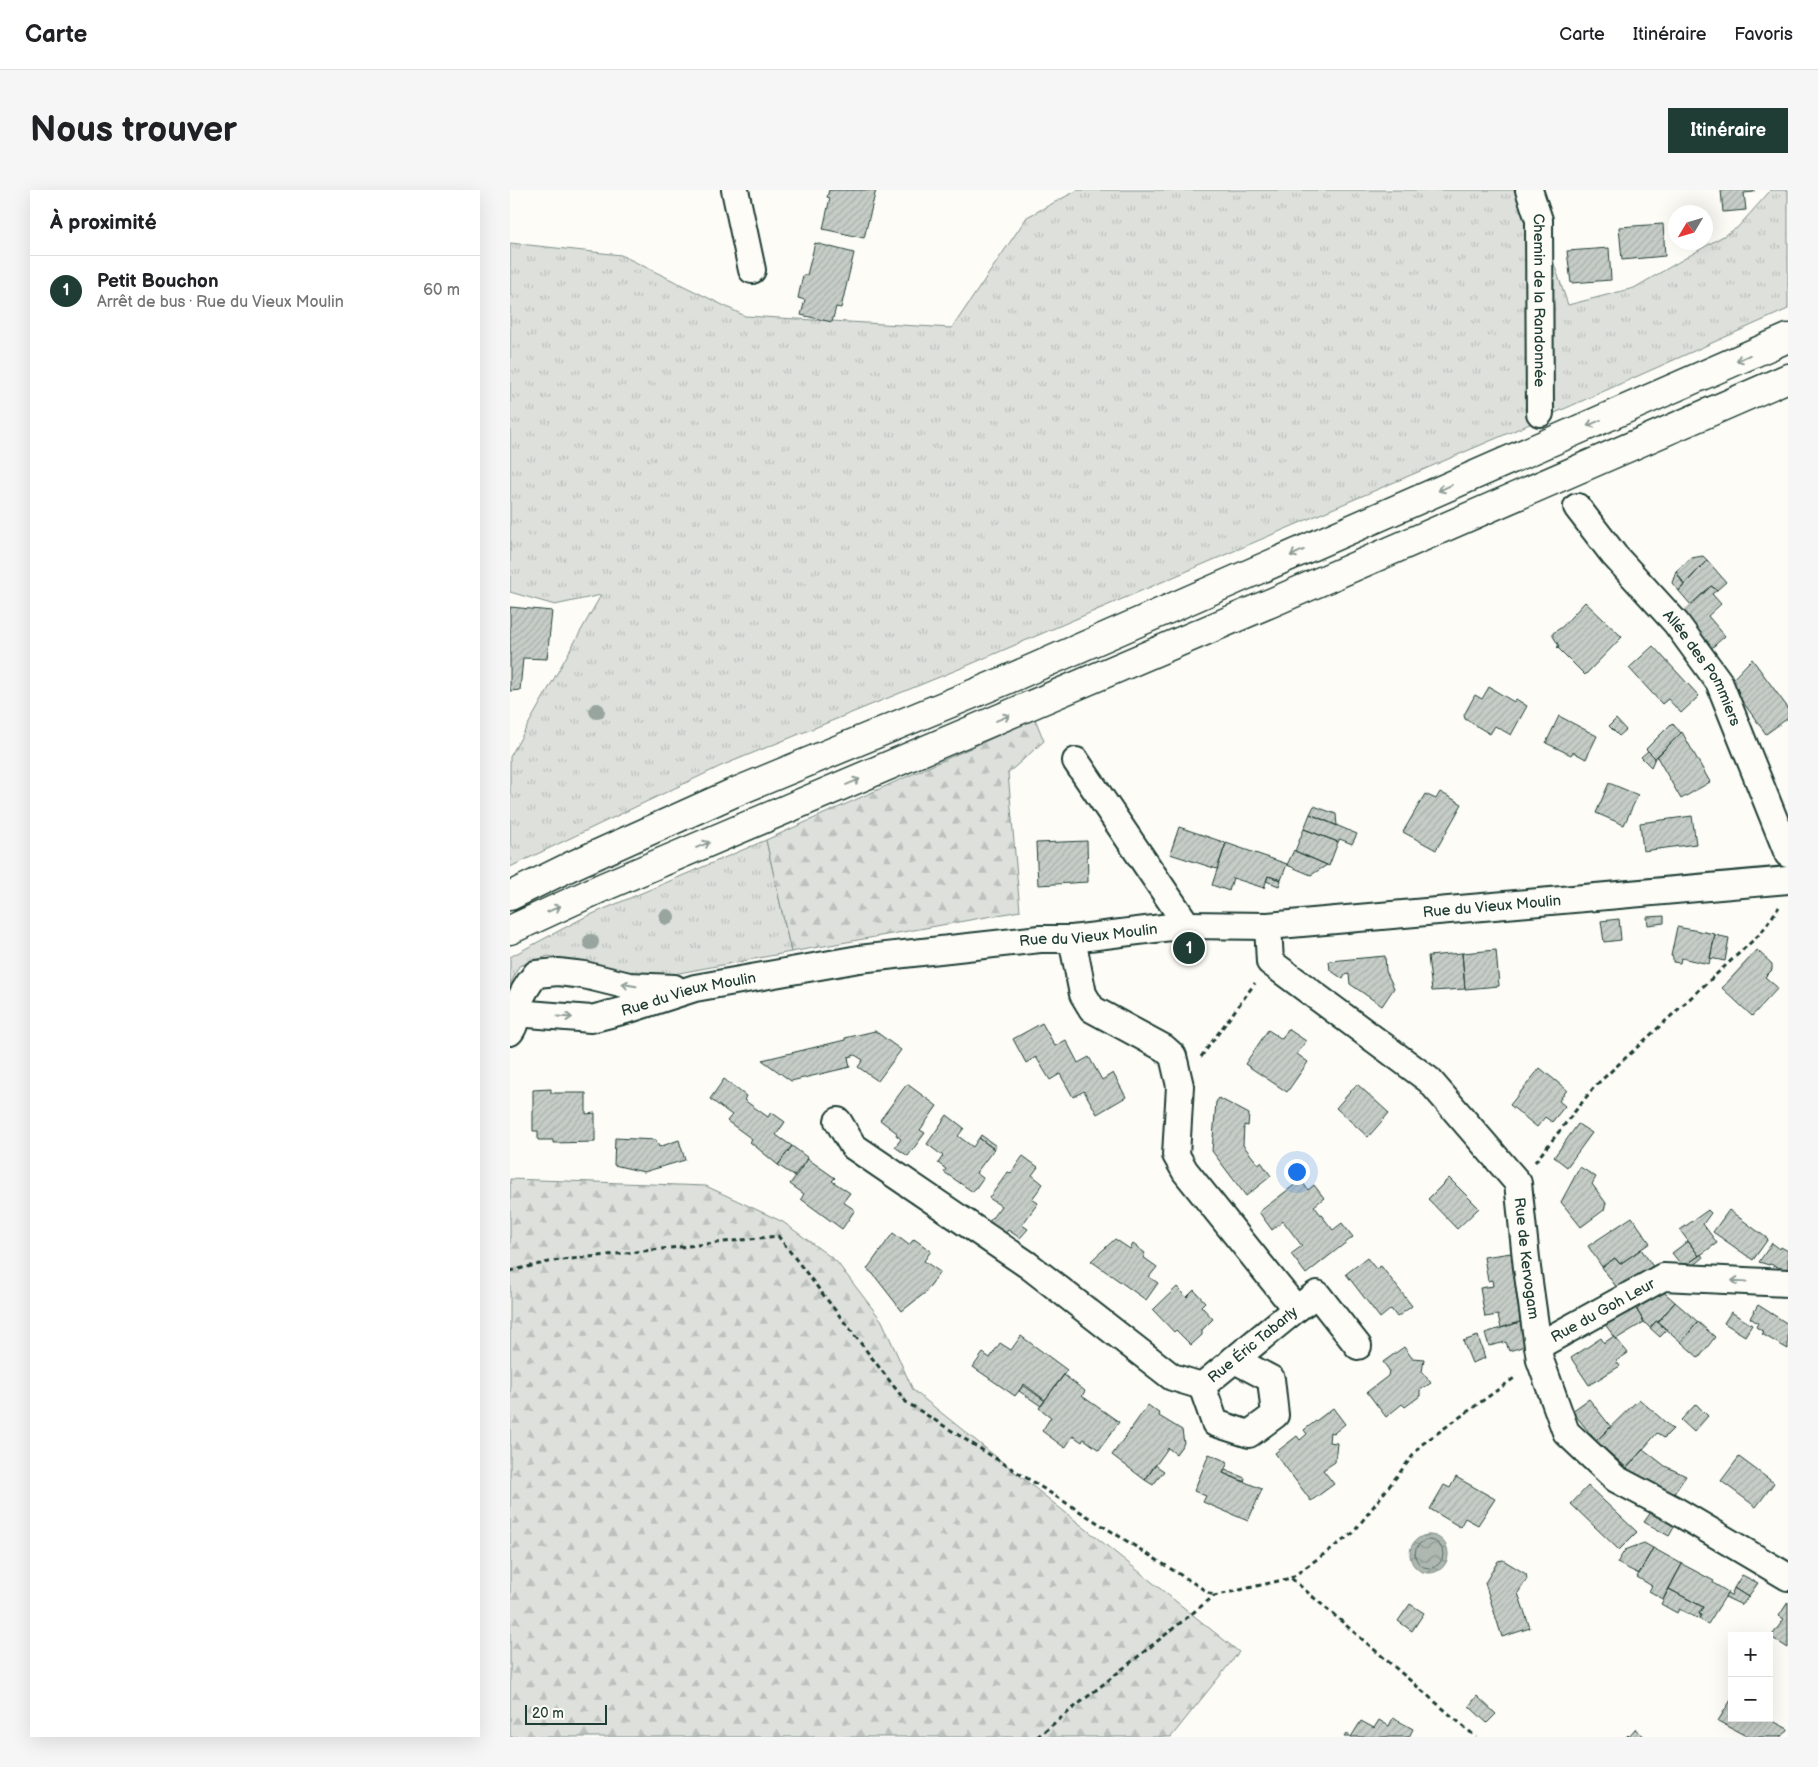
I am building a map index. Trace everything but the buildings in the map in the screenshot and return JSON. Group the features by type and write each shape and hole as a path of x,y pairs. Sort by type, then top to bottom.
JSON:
{"main road":[{"path":"510,896 571,866 733,794 1004,681 1788,338"},
{"path":"510,930 601,888 1274,602 1788,378"}],"street":[{"path":"735,190 752,270"},
{"name":"Chemin de la Randonnée","path":"1529,190 1539,220 1540,413"},
{"name":"Allée des Pommiers","path":"1577,507 1614,555 1676,623 1719,682 1788,854"},
{"path":"1076,761 1186,926"},
{"name":"Rue du Vieux Moulin","path":"512,1019 591,1019 630,1009 695,988 859,959 1040,939 1072,939 1186,926 1268,926 1785,891"},
{"path":"1268,926 1270,962"},
{"name":"Rue Éric Tabarly","path":"838,1121 854,1146 1028,1265 1172,1377 1202,1386 1296,1309 1185,1171 1176,1155 1180,1086 1173,1056 1164,1048 1092,1009 1082,994 1072,939"},
{"name":"Rue de Kervogam","path":"1270,962 1430,1080 1518,1183 1539,1353 1566,1432 1616,1479 1673,1509 1788,1577"},
{"path":"512,1019 525,987 536,974 558,972 584,975 629,986 695,988"},
{"name":"Rue du Goh Leur","path":"1539,1353 1663,1277 1788,1283"},
{"path":"1296,1309 1318,1294 1358,1346"},
{"path":"1202,1386 1215,1423 1249,1434 1275,1415 1271,1379 1234,1359"}],"path":[{"path":"1518,1183 1595,1086 1761,933 1785,891"},
{"path":"1180,1086 1270,962"},
{"path":"510,1271 553,1261 778,1236 906,1402 1214,1596"},
{"path":"1037,1737 1214,1596 1291,1578 1353,1533 1420,1445 1539,1353"},
{"path":"1291,1578 1476,1737"}],"green space":[{"path":"1078,190 1529,190 1568,305 1634,288 1699,250 1713,250 1713,242 1737,228 1771,190 1788,190 1788,309 1546,417 964,667 721,766 510,867 510,757 601,595 555,605 510,592 510,243 621,255 745,316 952,328 1027,217"},
{"path":"1035,719 1044,741 1008,773 1020,911 791,952 766,840"},
{"path":"766,840 791,952 658,977 548,956 519,966 510,985 510,957 583,918"},
{"path":"510,1179 706,1186 783,1222 836,1261 882,1321 913,1390 1239,1652 1171,1737 510,1737"}],"water":[{"path":"1429,1535 1442,1541 1448,1554 1442,1567 1429,1573 1416,1567 1410,1554 1416,1541"}],"place":[{"name":"Petit Bouchon","path":"1189,948"}]}
